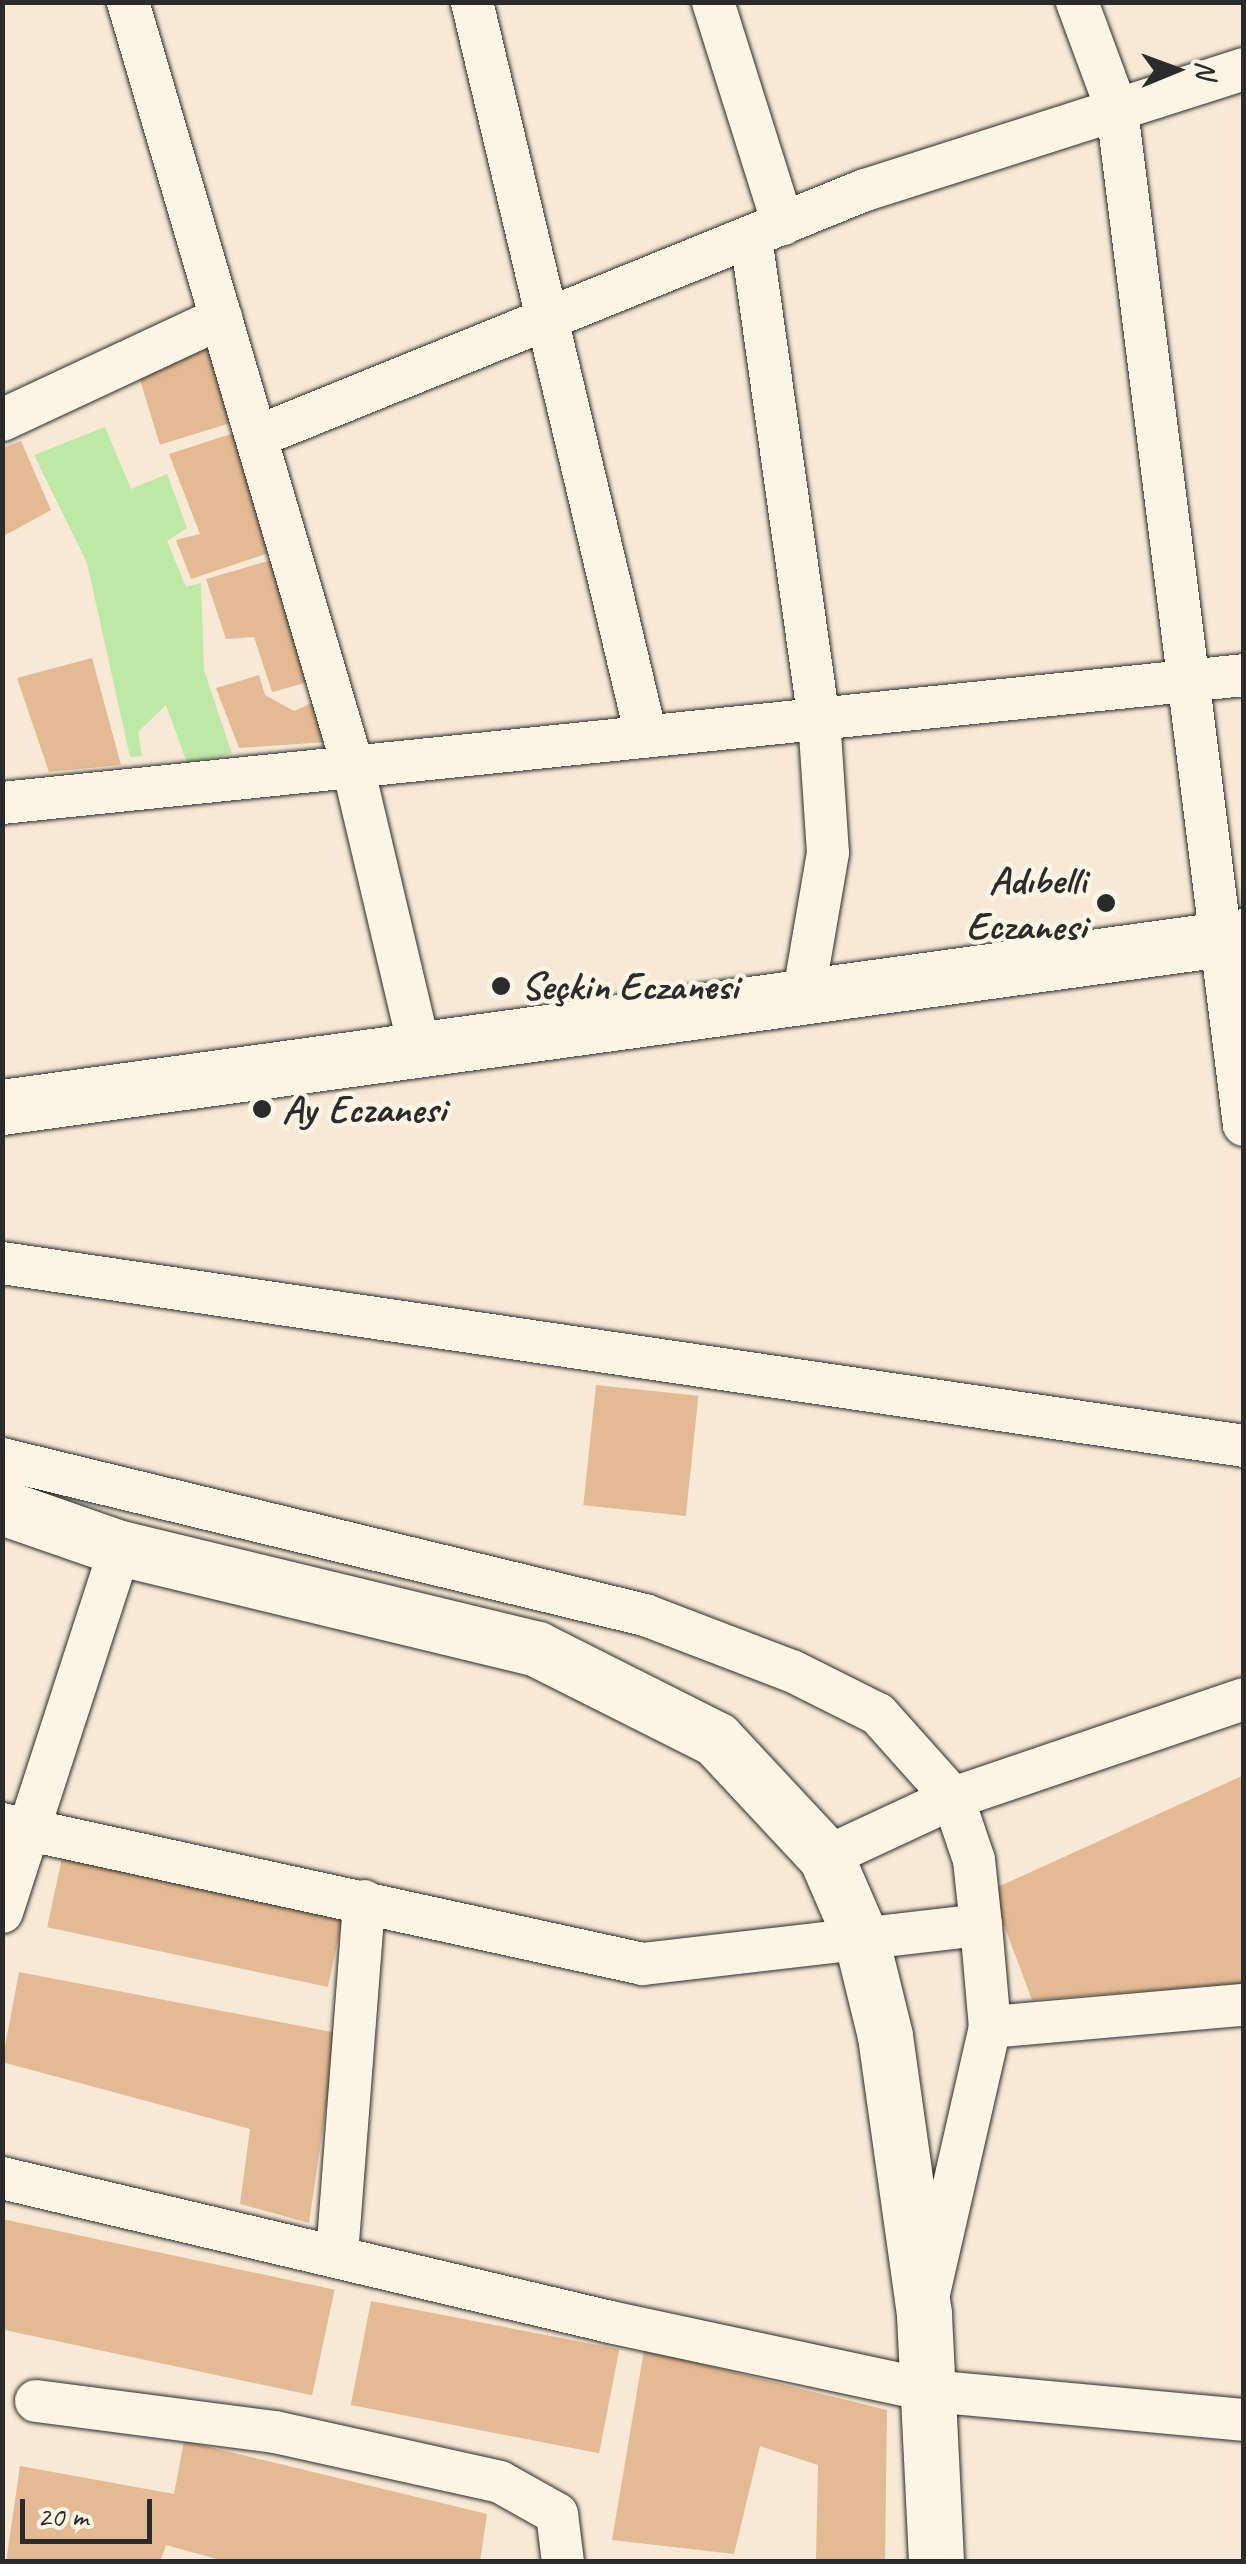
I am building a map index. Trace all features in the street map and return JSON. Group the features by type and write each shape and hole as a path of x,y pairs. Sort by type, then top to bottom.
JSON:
{"street":[{"path":"128,2 353,767 420,1050"},
{"path":"472,2 646,736"},
{"path":"713,2 767,230 818,718 828,853 803,997"},
{"path":"1076,2 1117,110 1190,679 1234,937 1244,1125"},
{"path":"256,437 865,190 1244,69"},
{"path":"2,420 221,318"},
{"path":"2,803 1244,675"},
{"path":"2,1107 1234,937"},
{"path":"2,1263 1244,1446"},
{"path":"2,1458 644,1616 792,1672 878,1714 954,1798 974,1860 990,2027 924,2315"},
{"path":"2,1507 120,1548 537,1649 716,1739 826,1858 861,1938 884,2036 924,2315 931,2390 936,2562"},
{"path":"2,1912 16,1827 120,1548"},
{"path":"826,1858 954,1798 1244,1699"},
{"path":"16,1827 643,1964 981,1925"},
{"path":"337,2254 364,1901"},
{"path":"990,2027 1244,2005"},
{"path":"2,2178 337,2254 610,2322 931,2390 1244,2420"},
{"path":"36,2400 275,2432 500,2482 558,2514 563,2562"}],"green space":[{"path":"105,427 131,489 167,474 187,528 167,541 186,587 201,583 204,670 232,754 187,763 166,705 138,732 142,756 130,757 87,563 34,455"}],"building":[{"path":"215,341 239,420 160,445 136,365"},
{"path":"240,431 275,551 191,579 176,540 200,534 169,454"},
{"path":"21,441 51,510 2,537 2,448"},
{"path":"275,559 312,681 272,692 254,637 226,639 206,579"},
{"path":"92,658 121,765 49,772 17,678"},
{"path":"259,675 265,695 294,711 320,699 327,742 239,748 216,688"},
{"path":"596,1385 698,1396 686,1516 583,1505"},
{"path":"1244,1775 1244,1983 1032,2000 991,1890"},
{"path":"63,1853 344,1913 328,1987 47,1927"},
{"path":"19,1972 337,2033 309,2223 240,2204 250,2129 2,2062"},
{"path":"2,2219 335,2290 312,2395 2,2329"},
{"path":"371,2301 619,2349 599,2453 351,2405"},
{"path":"644,2350 887,2410 885,2562 816,2559 818,2465 760,2446 734,2554 612,2540"},
{"path":"184,2441 487,2514 480,2562 227,2562 166,2545 160,2562 6,2562 20,2466 174,2494"}],"place":[{"name":"Adıbelli Eczanesi","path":"1106,903"},
{"name":"Seçkin Eczanesi","path":"501,986"},
{"name":"Ay Eczanesi","path":"262,1109"}]}
